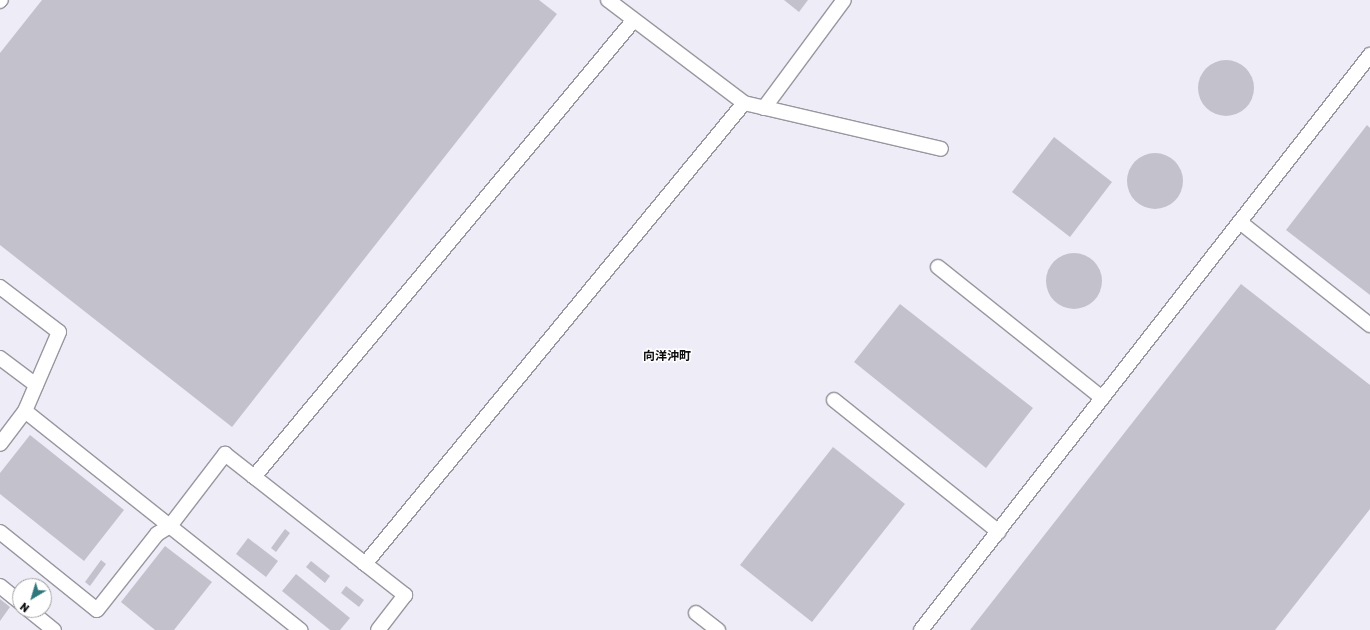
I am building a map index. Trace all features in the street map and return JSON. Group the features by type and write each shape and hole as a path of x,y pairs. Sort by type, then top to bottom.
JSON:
{"lane":[{"path":"608,0 744,103 941,149"},
{"path":"764,108 844,0"},
{"path":"254,477 634,20"},
{"path":"921,630 1240,222 1366,69 1370,55"},
{"path":"365,564 744,103"},
{"path":"1240,222 1370,325"},
{"path":"938,267 1102,398"},
{"path":"0,287 59,332 25,411 0,444"},
{"path":"0,358 36,385"},
{"path":"834,400 999,532"},
{"path":"25,411 300,630"},
{"path":"0,532 97,610 157,534 170,526 226,454 405,595 378,630"},
{"path":"0,586 12,596"},
{"path":"696,613 718,630"},
{"path":"39,618 54,630"}],"building":[{"path":"42,0 539,0 557,14 232,427 0,245 0,53"},
{"path":"784,0 808,0 799,12"},
{"path":"1226,60 1241,65 1249,73 1254,88 1249,103 1241,111 1226,116 1211,111 1203,103 1198,88 1203,73 1211,65"},
{"path":"1367,125 1370,128 1370,295 1286,230"},
{"path":"1054,137 1112,182 1070,237 1012,192"},
{"path":"1155,153 1170,158 1178,166 1183,181 1178,196 1170,204 1155,209 1140,204 1132,196 1127,181 1132,166 1140,158"},
{"path":"1074,253 1089,258 1097,266 1102,281 1097,296 1089,304 1074,309 1059,304 1051,296 1046,281 1051,266 1059,258"},
{"path":"1241,284 1370,385 1370,509 1275,630 970,630"},
{"path":"900,304 1033,408 986,468 854,362"},
{"path":"30,435 124,510 84,561 0,494 0,473"},
{"path":"833,447 905,504 812,622 740,565"},
{"path":"285,529 290,533 276,552 271,548"},
{"path":"248,538 278,561 266,577 236,554"},
{"path":"165,546 212,582 174,630 155,630 121,602"},
{"path":"101,560 106,564 90,586 85,582"},
{"path":"311,561 330,576 325,583 306,567"},
{"path":"296,574 350,618 340,630 330,630 282,591"},
{"path":"346,586 364,600 359,607 341,593"},
{"path":"0,599 10,607 0,621"}],"district":[{"name":"向洋沖町","path":"667,357"}]}
